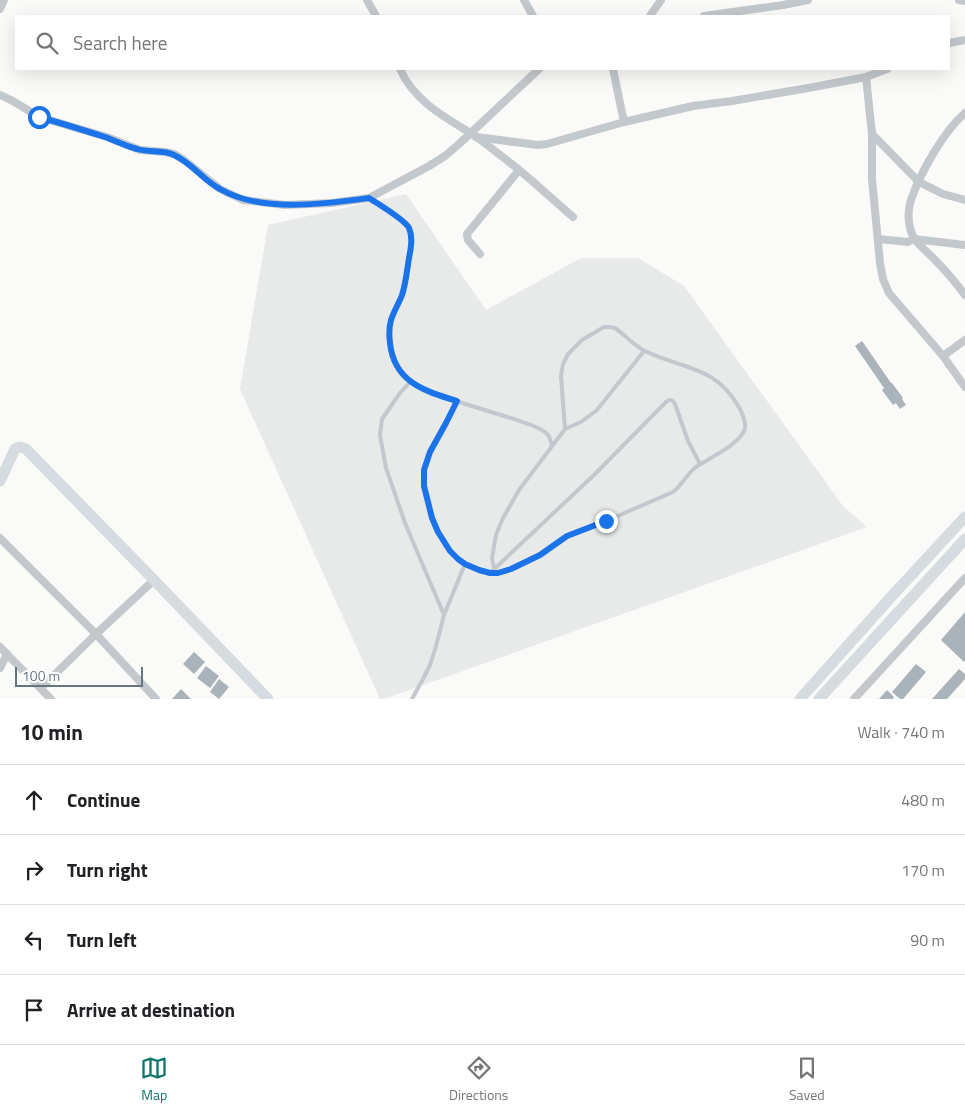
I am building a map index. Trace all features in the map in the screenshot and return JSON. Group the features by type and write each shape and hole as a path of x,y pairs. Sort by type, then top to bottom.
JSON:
{"main road":[{"path":"0,481 16,449 19,447 27,450 154,580 265,698"},
{"path":"800,699 965,517"},
{"path":"819,699 965,539"}],"street":[{"path":"0,8 4,0"},
{"path":"367,0 375,15"},
{"path":"524,0 532,15"},
{"path":"651,15 661,0"},
{"path":"711,15 808,0"},
{"path":"959,0 965,2"},
{"path":"950,43 965,40"},
{"path":"400,70 406,82 428,105 520,170 572,217"},
{"path":"1,94 39,117 106,137 140,150 174,154 220,189 243,200 285,204 332,203 369,198 430,166 473,135 538,70"},
{"path":"613,70 624,122"},
{"path":"473,135 547,144 624,122 693,106 814,87 866,76 884,70"},
{"path":"866,76 872,134 872,179 883,279 889,293 943,356 965,387"},
{"path":"965,113 944,137 931,157 909,207 911,231 914,239 944,269 965,295"},
{"path":"872,134 919,182 943,194 965,200"},
{"path":"480,254 468,240 467,234 520,170"},
{"path":"878,238 908,242 914,239 965,245"},
{"path":"943,356 965,340"},
{"path":"0,538 96,634 156,699"},
{"path":"854,699 965,578"},
{"path":"41,688 154,580"},
{"path":"0,647 51,699"},
{"path":"0,668 6,654"}],"lane":[{"path":"369,198 403,220 408,226 410,233 411,246 406,280 402,295 391,320 389,334 394,360 400,371 410,382 423,390 526,423 541,430 548,435 552,446"},
{"path":"457,401 430,452 424,470 424,486 432,518 450,551 465,564 490,573 511,569 540,555 567,536 673,492 700,464 725,449 741,436 745,426 742,412 734,398 710,376 644,350 615,328 604,327 582,340 568,354 563,364 561,376 565,430"},
{"path":"494,569 492,558 496,535 503,518 519,490 565,430 581,422 597,410 644,350"},
{"path":"410,382 382,419 380,436 386,468 404,523 444,615"},
{"path":"490,573 667,401 673,400 688,440 700,464"},
{"path":"412,699 430,665 444,615 465,564"}],"shaded area":[{"path":"406,194 486,310 581,258 638,258 684,286 843,506 867,527 380,699 240,389 268,225"}],"building":[{"path":"862,341 903,398 906,405 900,409 896,403 893,405 882,390 884,388 855,346"},
{"path":"965,612 965,661 964,662 941,640"},
{"path":"194,652 205,662 194,674 183,664"},
{"path":"916,664 926,672 903,699 900,699 892,692"},
{"path":"206,666 219,676 210,688 197,678"},
{"path":"959,669 965,674 965,679 947,699 932,699"},
{"path":"219,679 229,687 219,699 210,692"},
{"path":"181,689 191,699 172,699"},
{"path":"887,690 894,697 893,699 879,699"}],"route":[{"path":"39,117 106,137 132,148 174,154 220,189 243,200 285,204 332,203 369,198 403,220 408,226 411,246 402,295 391,320 389,334 391,349 400,371 410,382 423,390 457,401 430,452 424,470 424,486 432,518 450,551 465,564 479,570 498,573 540,555 567,536 606,521"}]}
